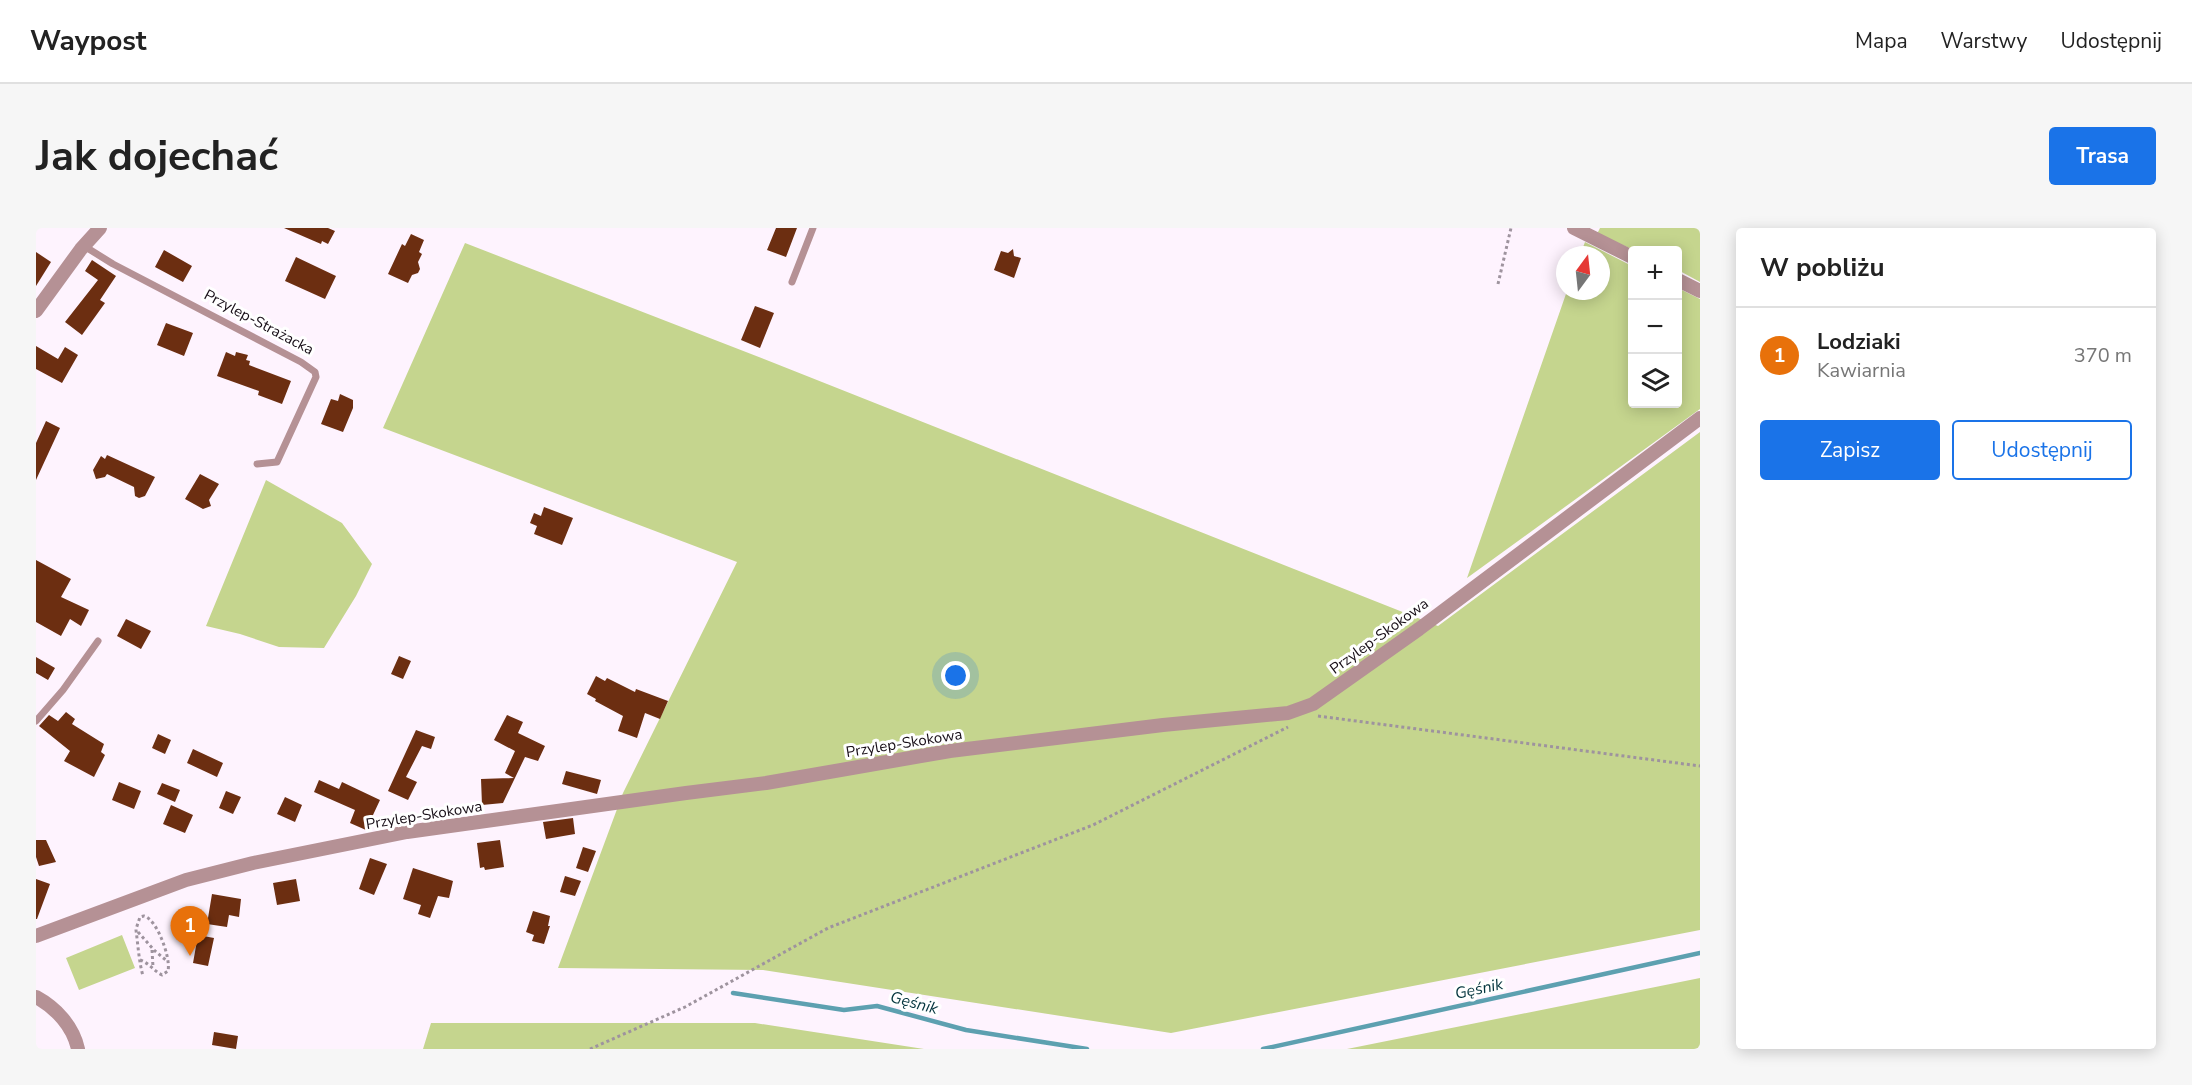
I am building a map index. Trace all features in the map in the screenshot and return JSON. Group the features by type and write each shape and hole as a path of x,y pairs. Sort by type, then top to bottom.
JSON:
{"street":[{"path":"36,311 100,228"},
{"path":"1574,228 1628,255"},
{"path":"1682,282 1700,291"},
{"name":"Przylep-Skokowa","path":"36,936 186,880 253,863 408,832 686,792 766,783 950,751 1163,725 1290,719 1419,629 1700,418"},
{"path":"36,997 45,1002 66,1022 78,1049"}],"lane":[{"path":"792,282 813,228"},
{"name":"Przylep-Strażacka","path":"84,246 315,372 316,377 277,462 257,464"},
{"path":"36,721 63,690 98,640"}],"path":[{"path":"1498,284 1511,228"},
{"path":"590,1049 685,1007 828,928 1093,825 1290,719 1700,766"},
{"path":"140,960 162,975 168,971 168,962 152,921 148,917 140,917 136,930 140,960 143,976"},
{"path":"136,930 168,962"},
{"path":"152,948 153,967"}],"green space":[{"path":"1600,228 1700,228 1700,282 1682,272 1682,246 1628,247 1597,234"},
{"path":"465,243 1438,626 1700,432 1700,930 1171,1033 763,970 558,968 623,793 737,562 383,428"},
{"path":"1610,255 1628,264 1628,408 1682,408 1682,290 1700,299 1700,409 1467,578 1564,300 1610,300"},
{"path":"266,480 342,523 372,564 356,596 324,648 279,647 206,626"},
{"path":"122,935 135,968 79,990 66,958"},
{"path":"1700,978 1700,1049 1347,1049"},
{"path":"431,1023 755,1023 924,1049 423,1049"}],"building":[{"path":"284,228 328,228 335,231 328,244 322,241 321,244"},
{"path":"776,228 797,228 786,257 767,250"},
{"path":"411,234 424,240 419,252 422,254 418,262 420,269 418,273 412,275 408,283 388,274 402,244 405,246"},
{"path":"1013,249 1014,256 1021,258 1014,278 994,270 1001,251 1008,253"},
{"path":"164,250 192,266 183,282 155,267"},
{"path":"36,252 51,262 36,286"},
{"path":"296,257 336,276 325,299 285,281"},
{"path":"92,260 116,276 100,300 105,303 82,335 65,322 98,280 85,271"},
{"path":"755,306 774,313 760,348 741,340"},
{"path":"166,323 193,333 184,356 157,345"},
{"path":"36,346 58,359 65,347 78,355 62,383 36,369"},
{"path":"226,352 235,356 236,352 248,355 246,360 250,361 249,365 291,381 282,404 258,395 259,391 217,376"},
{"path":"340,394 353,400 353,408 343,432 321,424 331,399 338,401"},
{"path":"46,421 60,428 36,480 36,443"},
{"path":"107,455 155,477 145,496 139,498 135,496 134,487 107,474 105,477 96,479 93,470 101,456 105,459"},
{"path":"200,474 219,484 209,500 211,506 203,509 185,499"},
{"path":"544,507 573,518 562,545 534,534 537,526 530,523 534,513 541,516"},
{"path":"36,560 71,579 61,597 89,610 81,626 70,619 61,636 36,622"},
{"path":"126,619 151,631 141,649 117,636"},
{"path":"399,656 411,661 403,679 391,674"},
{"path":"36,657 55,668 48,680 36,673"},
{"path":"596,676 605,681 607,678 635,692 636,689 668,701 660,719 645,713 637,738 618,731 623,716 595,701 596,699 587,694"},
{"path":"66,712 75,719 72,724 104,744 101,752 105,755 94,777 64,761 70,751 39,726 49,715 58,721"},
{"path":"507,715 523,722 518,733 545,746 538,761 525,757 503,803 482,805 481,779 514,778 505,773 515,751 494,740"},
{"path":"416,730 435,737 431,749 422,746 406,777 417,782 408,800 388,791"},
{"path":"158,734 171,740 165,754 152,748"},
{"path":"193,749 223,763 217,777 187,763"},
{"path":"566,771 601,780 597,794 562,784"},
{"path":"319,780 339,789 342,782 380,800 366,830 350,823 355,810 314,792"},
{"path":"119,782 141,791 134,809 112,800"},
{"path":"162,783 180,790 175,802 157,794"},
{"path":"226,791 241,797 233,814 219,808"},
{"path":"285,797 302,805 295,822 277,814"},
{"path":"171,805 193,815 185,833 163,824"},
{"path":"573,818 575,834 546,839 543,822"},
{"path":"36,840 46,840 56,862 39,866 36,857"},
{"path":"500,840 504,867 485,870 484,867 480,868 477,843"},
{"path":"583,847 596,851 588,872 576,868"},
{"path":"370,858 387,864 374,895 359,889"},
{"path":"413,868 453,881 449,898 438,896 430,918 418,914 421,905 403,899"},
{"path":"565,876 581,881 575,896 560,892"},
{"path":"36,879 50,884 37,919 36,919"},
{"path":"296,879 300,901 277,905 273,883"},
{"path":"212,894 241,899 239,917 229,915 227,927 207,924"},
{"path":"533,911 550,916 548,926 550,926 544,944 532,941 534,935 526,932"},
{"path":"198,935 214,938 208,966 193,963"},
{"path":"214,1032 238,1036 236,1049 212,1045"}],"waterway":[{"name":"Gęśnik","path":"1263,1049 1700,953"},
{"name":"Gęśnik","path":"733,993 844,1010 877,1006 966,1030 1087,1049"}],"place":[{"name":"Lodziaki","path":"190,956"}]}
